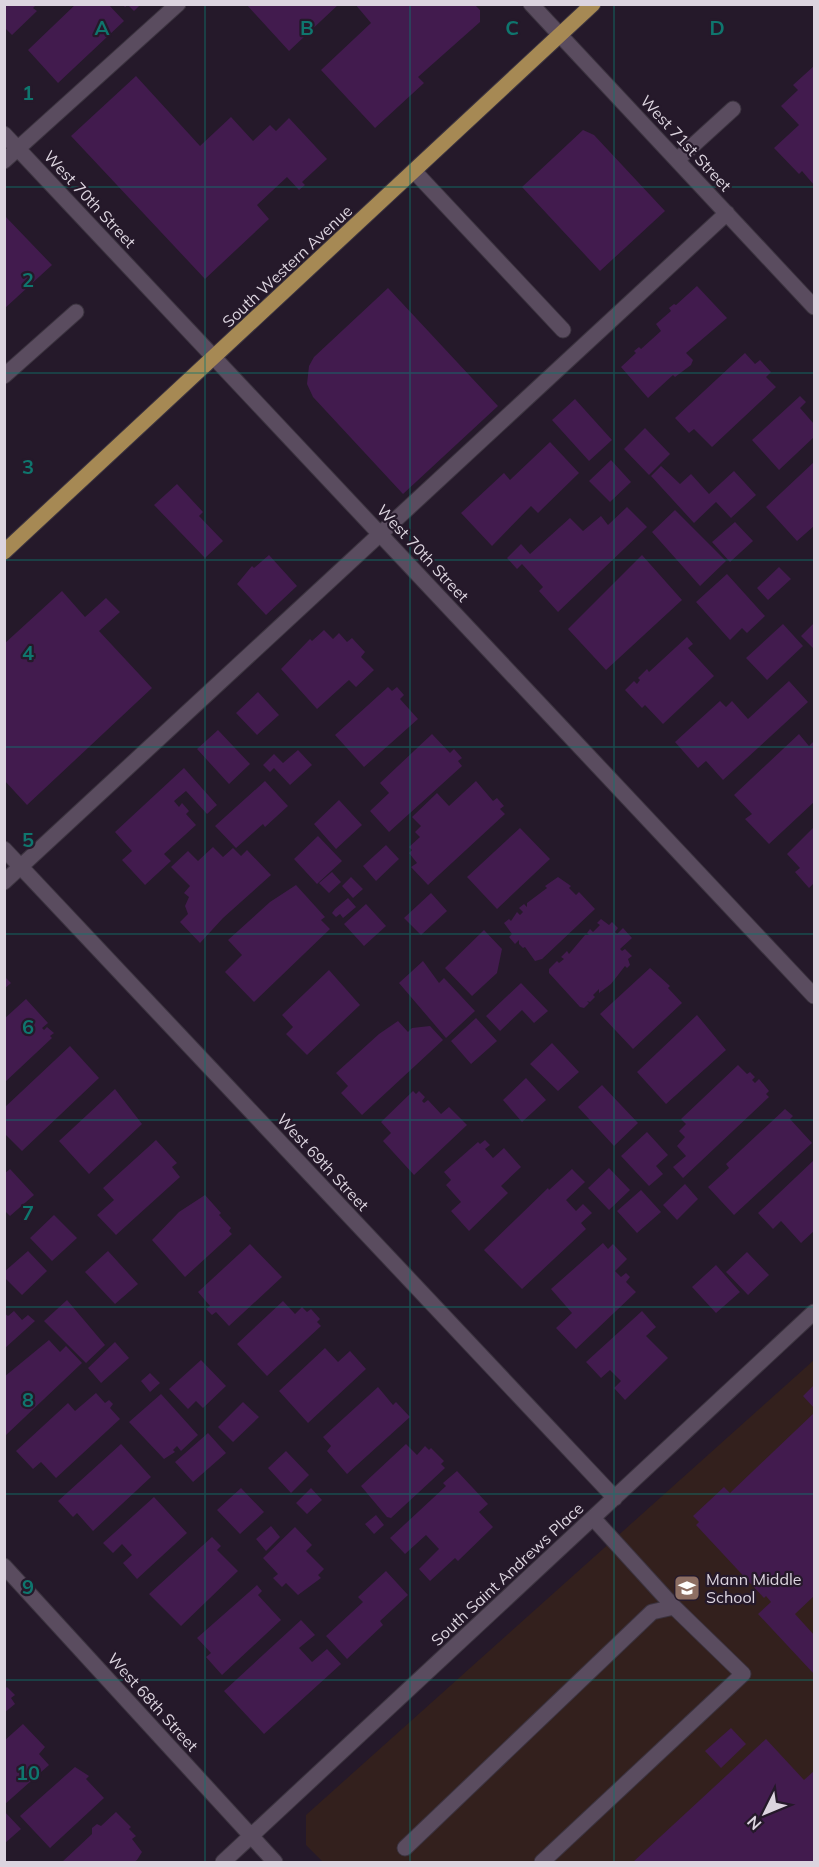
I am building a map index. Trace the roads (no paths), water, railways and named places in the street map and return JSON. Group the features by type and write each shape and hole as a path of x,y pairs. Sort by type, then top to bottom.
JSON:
{"main road":[{"name":"South Western Avenue","path":"4,552 593,4"}],"street":[{"path":"4,161 178,4"},
{"name":"West 71st Street","path":"531,4 814,307"},
{"path":"677,160 733,109"},
{"name":"West 70th Street","path":"4,134 814,996"},
{"path":"414,171 563,330"},
{"path":"4,882 727,213"},
{"path":"4,376 76,312"},
{"name":"West 69th Street","path":"4,849 615,1498"},
{"name":"South Saint Andrews Place","path":"223,1863 814,1312"},
{"path":"542,1863 743,1674 674,1607 594,1518"},
{"name":"West 68th Street","path":"4,1566 274,1863"},
{"path":"405,1848 652,1612 674,1607"}],"place":[{"name":"Mann Middle School","path":"687,1588"}]}
